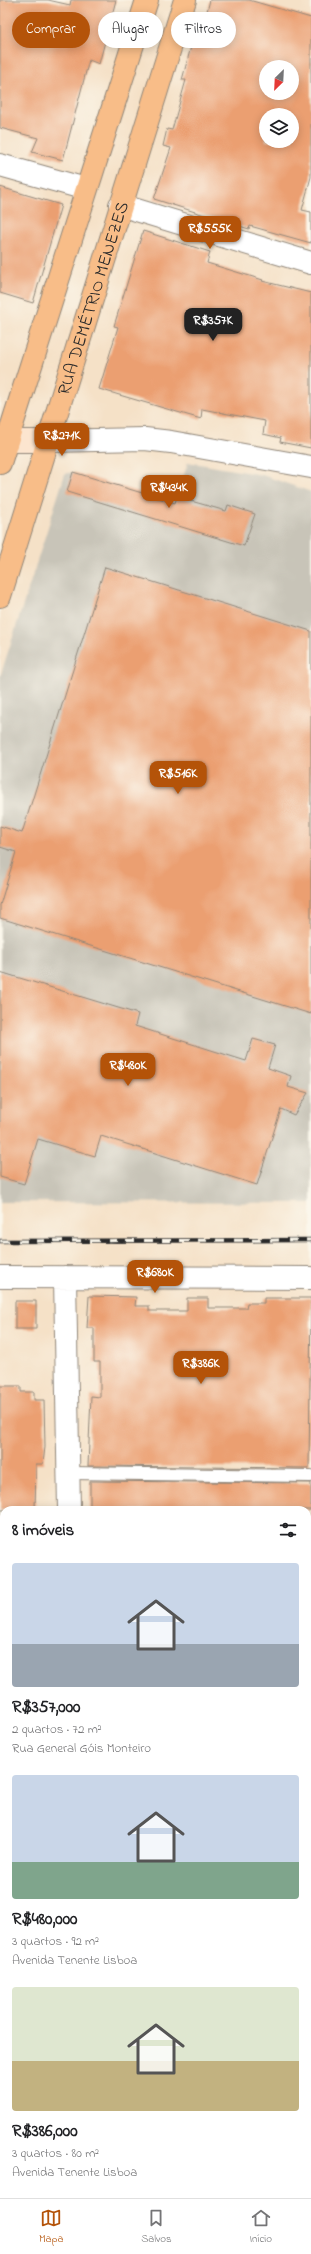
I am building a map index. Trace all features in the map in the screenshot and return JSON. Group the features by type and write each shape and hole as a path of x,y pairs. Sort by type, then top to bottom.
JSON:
{"main road":[{"name":"RUA DEMÉTRIO MENEZES","path":"0,464 3,441 147,0"},
{"name":"RUA DEMÉTRIO MENEZES","path":"0,596 120,205 185,0"},
{"path":"3,441 47,441"}],"street":[{"path":"0,165 86,189"},
{"path":"120,205 311,263"},
{"path":"47,441 152,440 311,467"},
{"path":"0,1277 311,1278"},
{"path":"65,1277 69,1506"}],"lane":[{"path":"69,1473 311,1476"}],"shaded area":[{"path":"188,462 262,475 311,492 311,1203 0,1202 0,677 65,474 73,472 175,503"}],"building":[{"path":"0,0 48,0 70,5 71,0 116,0 113,12 98,12 98,48 103,48 99,64 89,60 63,160 32,152 38,138 0,128"},
{"path":"210,0 249,0 311,18 311,177 302,210 311,212 311,243 250,226 249,229 154,199 171,148 163,146 167,129 172,130 186,80 182,80 191,48 236,48 236,12 207,12"},
{"path":"0,187 61,205 33,303 0,293"},
{"path":"143,231 210,252 207,263 263,280 262,281 311,293 311,448 280,442 281,438 263,434 265,421 202,409 201,419 99,389 118,327 114,326"},
{"path":"73,472 175,503 177,497 226,511 228,505 255,514 244,546 67,492"},
{"path":"105,567 311,631 311,1014 0,918 0,905 16,852 0,847 0,826 22,833"},
{"path":"0,972 138,1014 135,1026 246,1061 253,1039 275,1045 268,1068 291,1076 288,1087 308,1093 294,1115 281,1109 257,1185 101,1136 95,1156 38,1139 24,1184 0,1177"},
{"path":"89,1296 136,1297 135,1306 149,1306 149,1311 187,1311 187,1298 208,1298 208,1308 246,1308 247,1303 264,1303 264,1298 311,1298 309,1468 88,1466 91,1396 100,1397 100,1362 94,1362 94,1328 87,1328"},
{"path":"15,1301 36,1301 36,1329 15,1329"},
{"path":"0,1386 21,1386 21,1392 34,1392 34,1400 44,1400 45,1447 43,1464 36,1464 35,1506 0,1506"},
{"path":"90,1481 311,1483 311,1506 90,1506"}],"railway":[{"path":"0,1241 311,1240"}]}
